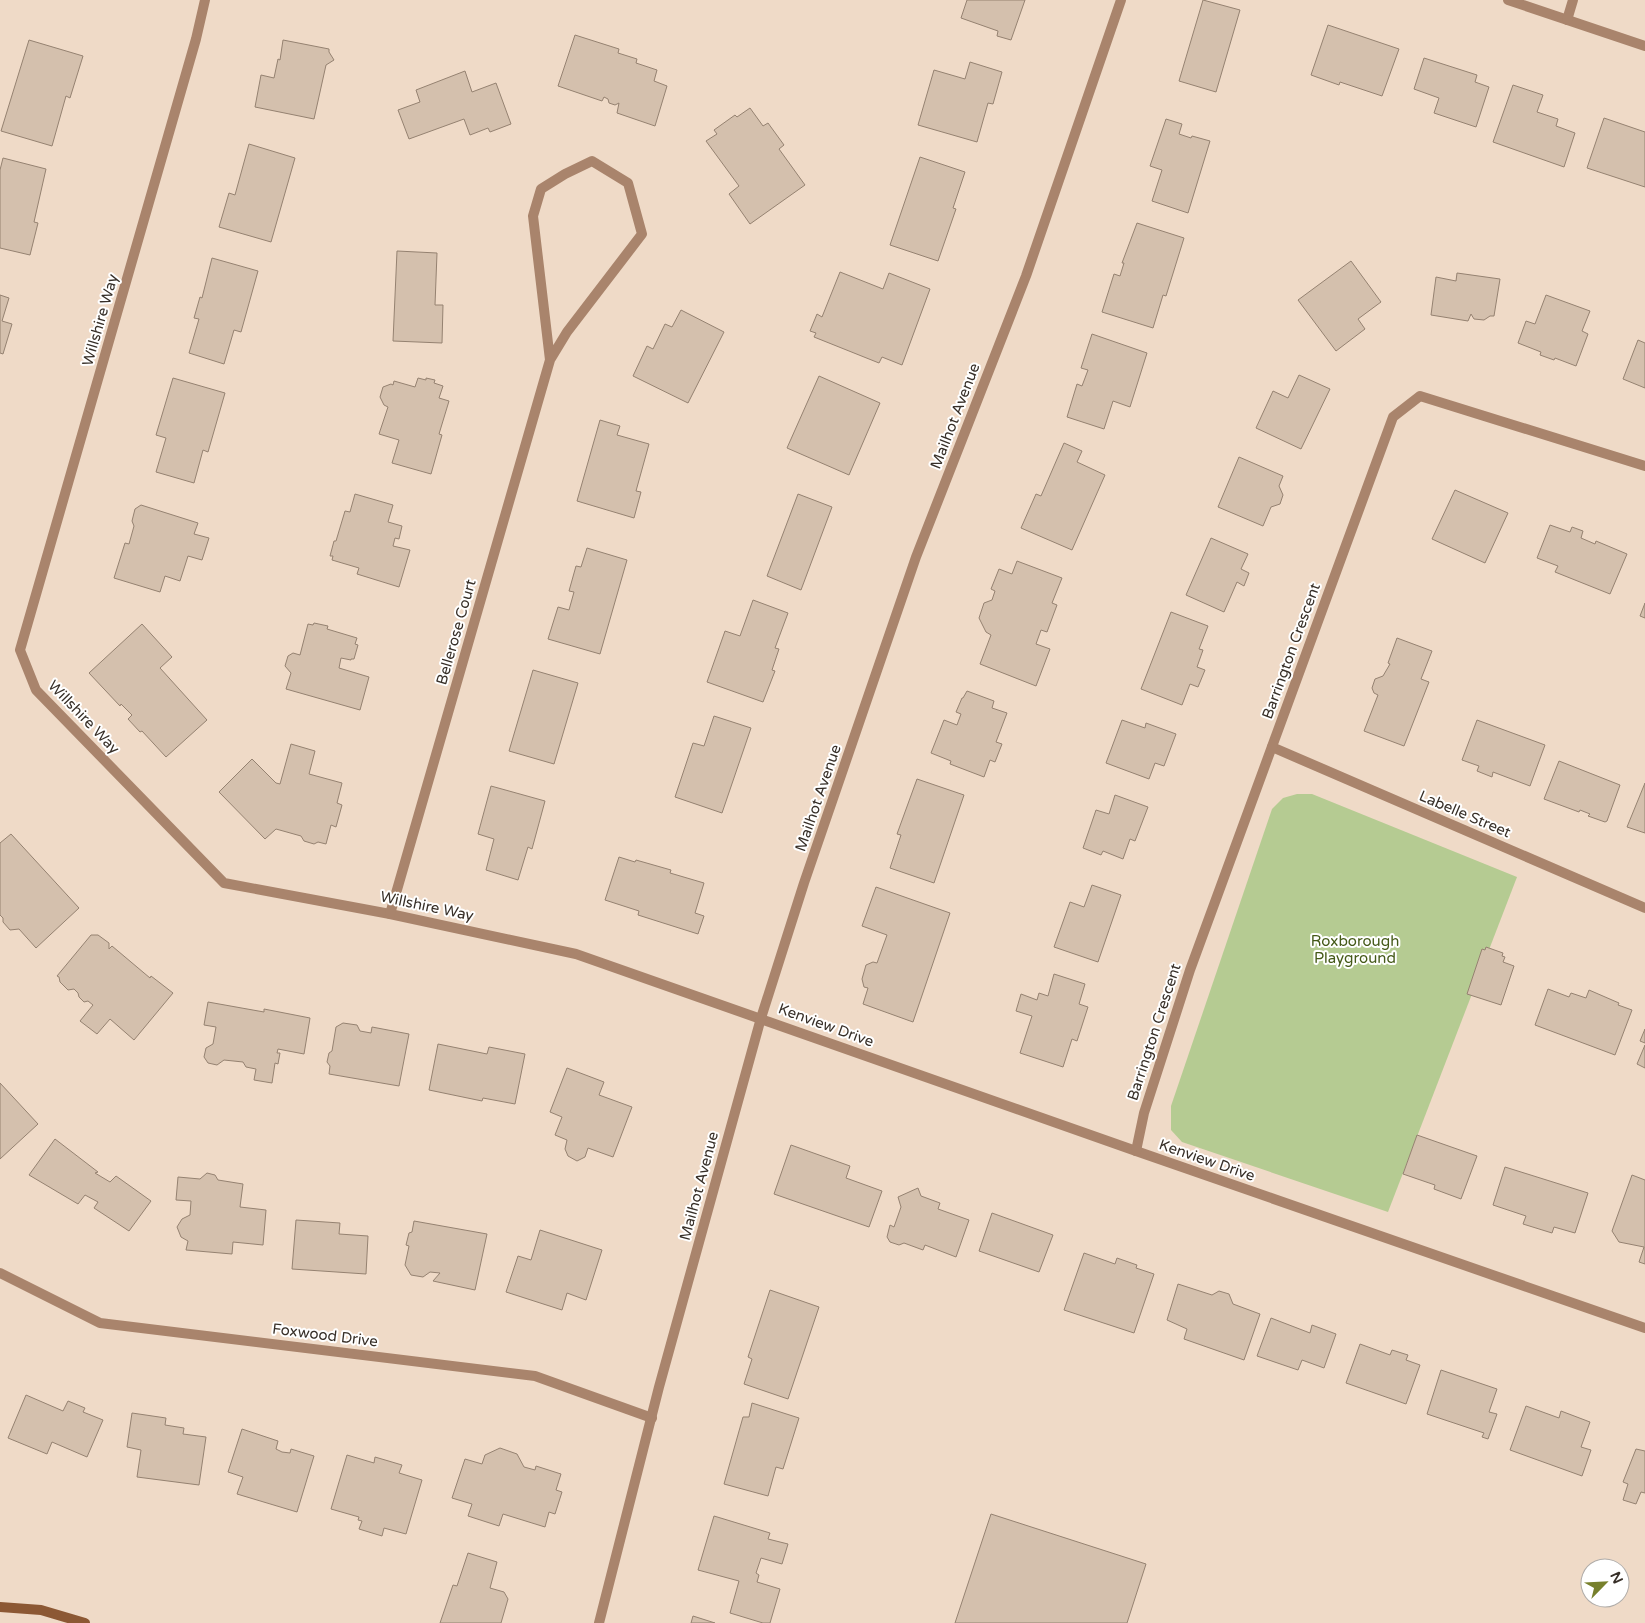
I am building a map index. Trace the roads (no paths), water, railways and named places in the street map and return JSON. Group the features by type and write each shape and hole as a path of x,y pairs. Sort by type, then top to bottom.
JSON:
{"street":[{"name":"Willshire Way","path":"205,0 196,39 20,650 36,690 224,883 390,914 576,954 761,1018"},
{"name":"Mailhot Avenue","path":"599,1623 652,1418 761,1018 804,883 916,557 1026,276 1121,0"},
{"path":"1508,0 1645,46"},
{"path":"1567,20 1573,0"},
{"name":"Bellerose Court","path":"390,914 550,360 568,332 642,234 628,183 592,161 565,174 541,189 533,216 550,360"},
{"name":"Barrington Crescent","path":"1136,1151 1144,1113 1190,970 1393,417 1420,396 1645,466"},
{"name":"Labelle Street","path":"1272,747 1645,908"},
{"name":"Kenview Drive","path":"761,1018 1645,1328"},
{"name":"Foxwood Drive","path":"0,1273 100,1323 535,1376 652,1418"},
{"path":"0,1607 41,1610 85,1623"}],"park label":[{"name":"Roxborough Playground","path":"1355,950"}]}
